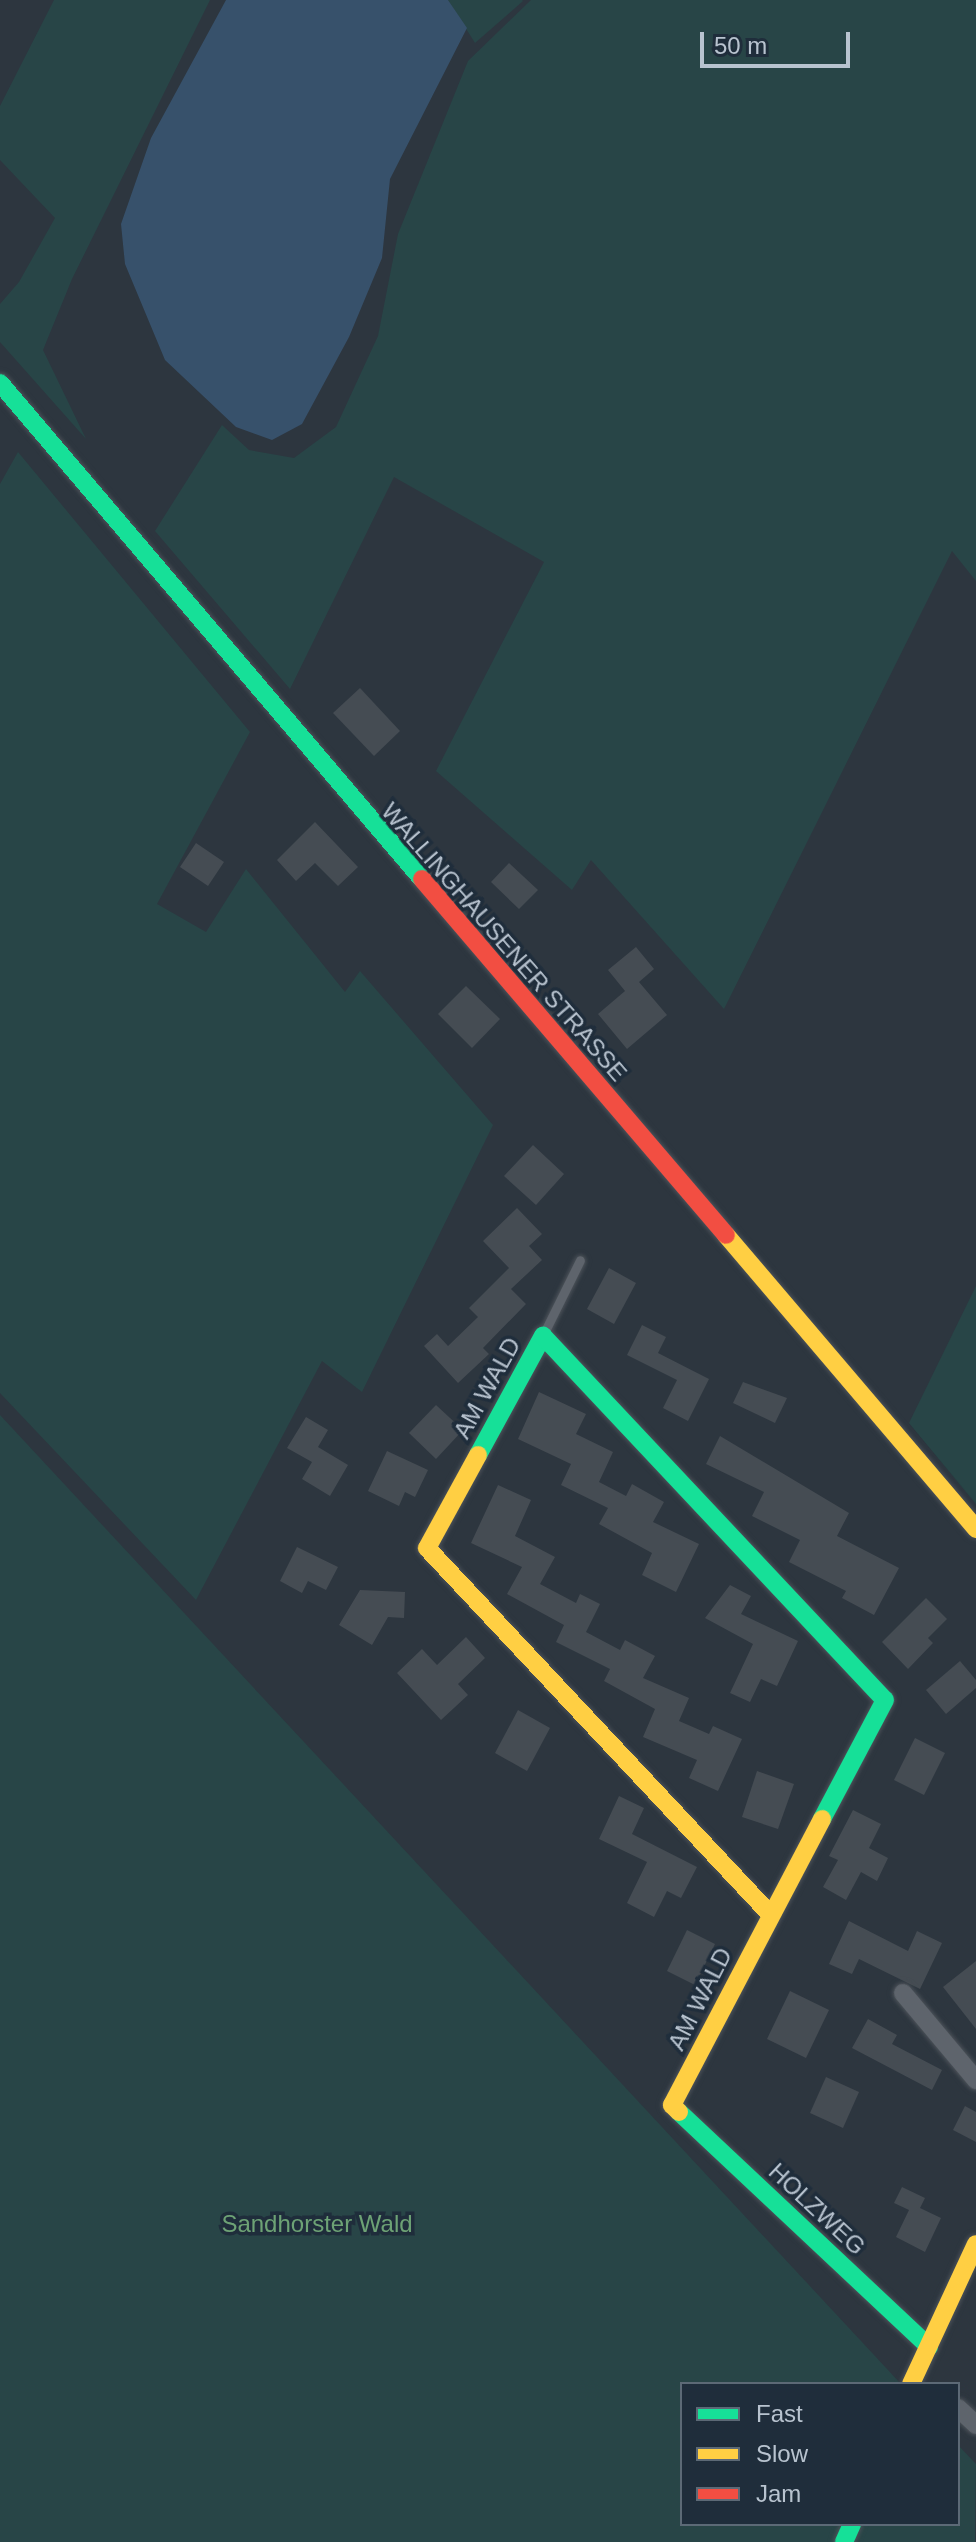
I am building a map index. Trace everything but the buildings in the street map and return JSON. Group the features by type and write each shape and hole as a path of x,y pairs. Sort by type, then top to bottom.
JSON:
{"street":[{"name":"WALLINGHAUSENER STRASSE","path":"2,389 976,1529"},
{"name":"AM WALD","path":"672,2105 885,1700 543,1336 427,1548 770,1914"},
{"path":"903,1993 976,2080"},
{"name":"HOLZWEG","path":"672,2105 929,2347"},
{"path":"914,2377 976,2244"},
{"path":"960,2410 976,2425"}],"lane":[{"path":"543,1336 580,1260"}],"green space":[{"path":"54,0 210,0 72,279 43,350 86,439 0,342 0,304 19,282 55,218 0,160 0,106"},
{"path":"448,0 522,0 523,1 475,43"},
{"path":"531,0 976,0 976,581 952,551 724,1009 591,860 572,890 436,771 544,562 394,477 290,689 155,531 222,425 249,450 294,458 336,427 378,336 398,234 468,61"},
{"path":"18,452 250,732 157,904 206,932 246,869 345,992 360,971 493,1125 362,1392 322,1361 196,1600 0,1393 0,484"},
{"path":"976,1286 976,1504 909,1423"},
{"name":"Sandhorster Wald","path":"0,1415 899,2382 680,2382 680,2526 960,2526 960,2447 976,2464 975,2542 0,2542"}],"water":[{"path":"226,0 448,0 467,28 390,179 382,258 349,337 302,424 272,440 236,427 165,360 125,264 121,224 151,138"}],"traffic: fast":[{"path":"0,383 422,879"},
{"path":"478,1455 543,1336 885,1700 822,1819"},
{"path":"679,2112 929,2347"},
{"path":"844,2542 851,2526"}],"traffic: slow":[{"path":"726,1235 976,1529"},
{"path":"478,1455 427,1548 770,1914"},
{"path":"679,2112 672,2105 822,1819"},
{"path":"912,2382 976,2244"}],"traffic: jam":[{"path":"422,879 726,1235"}]}
